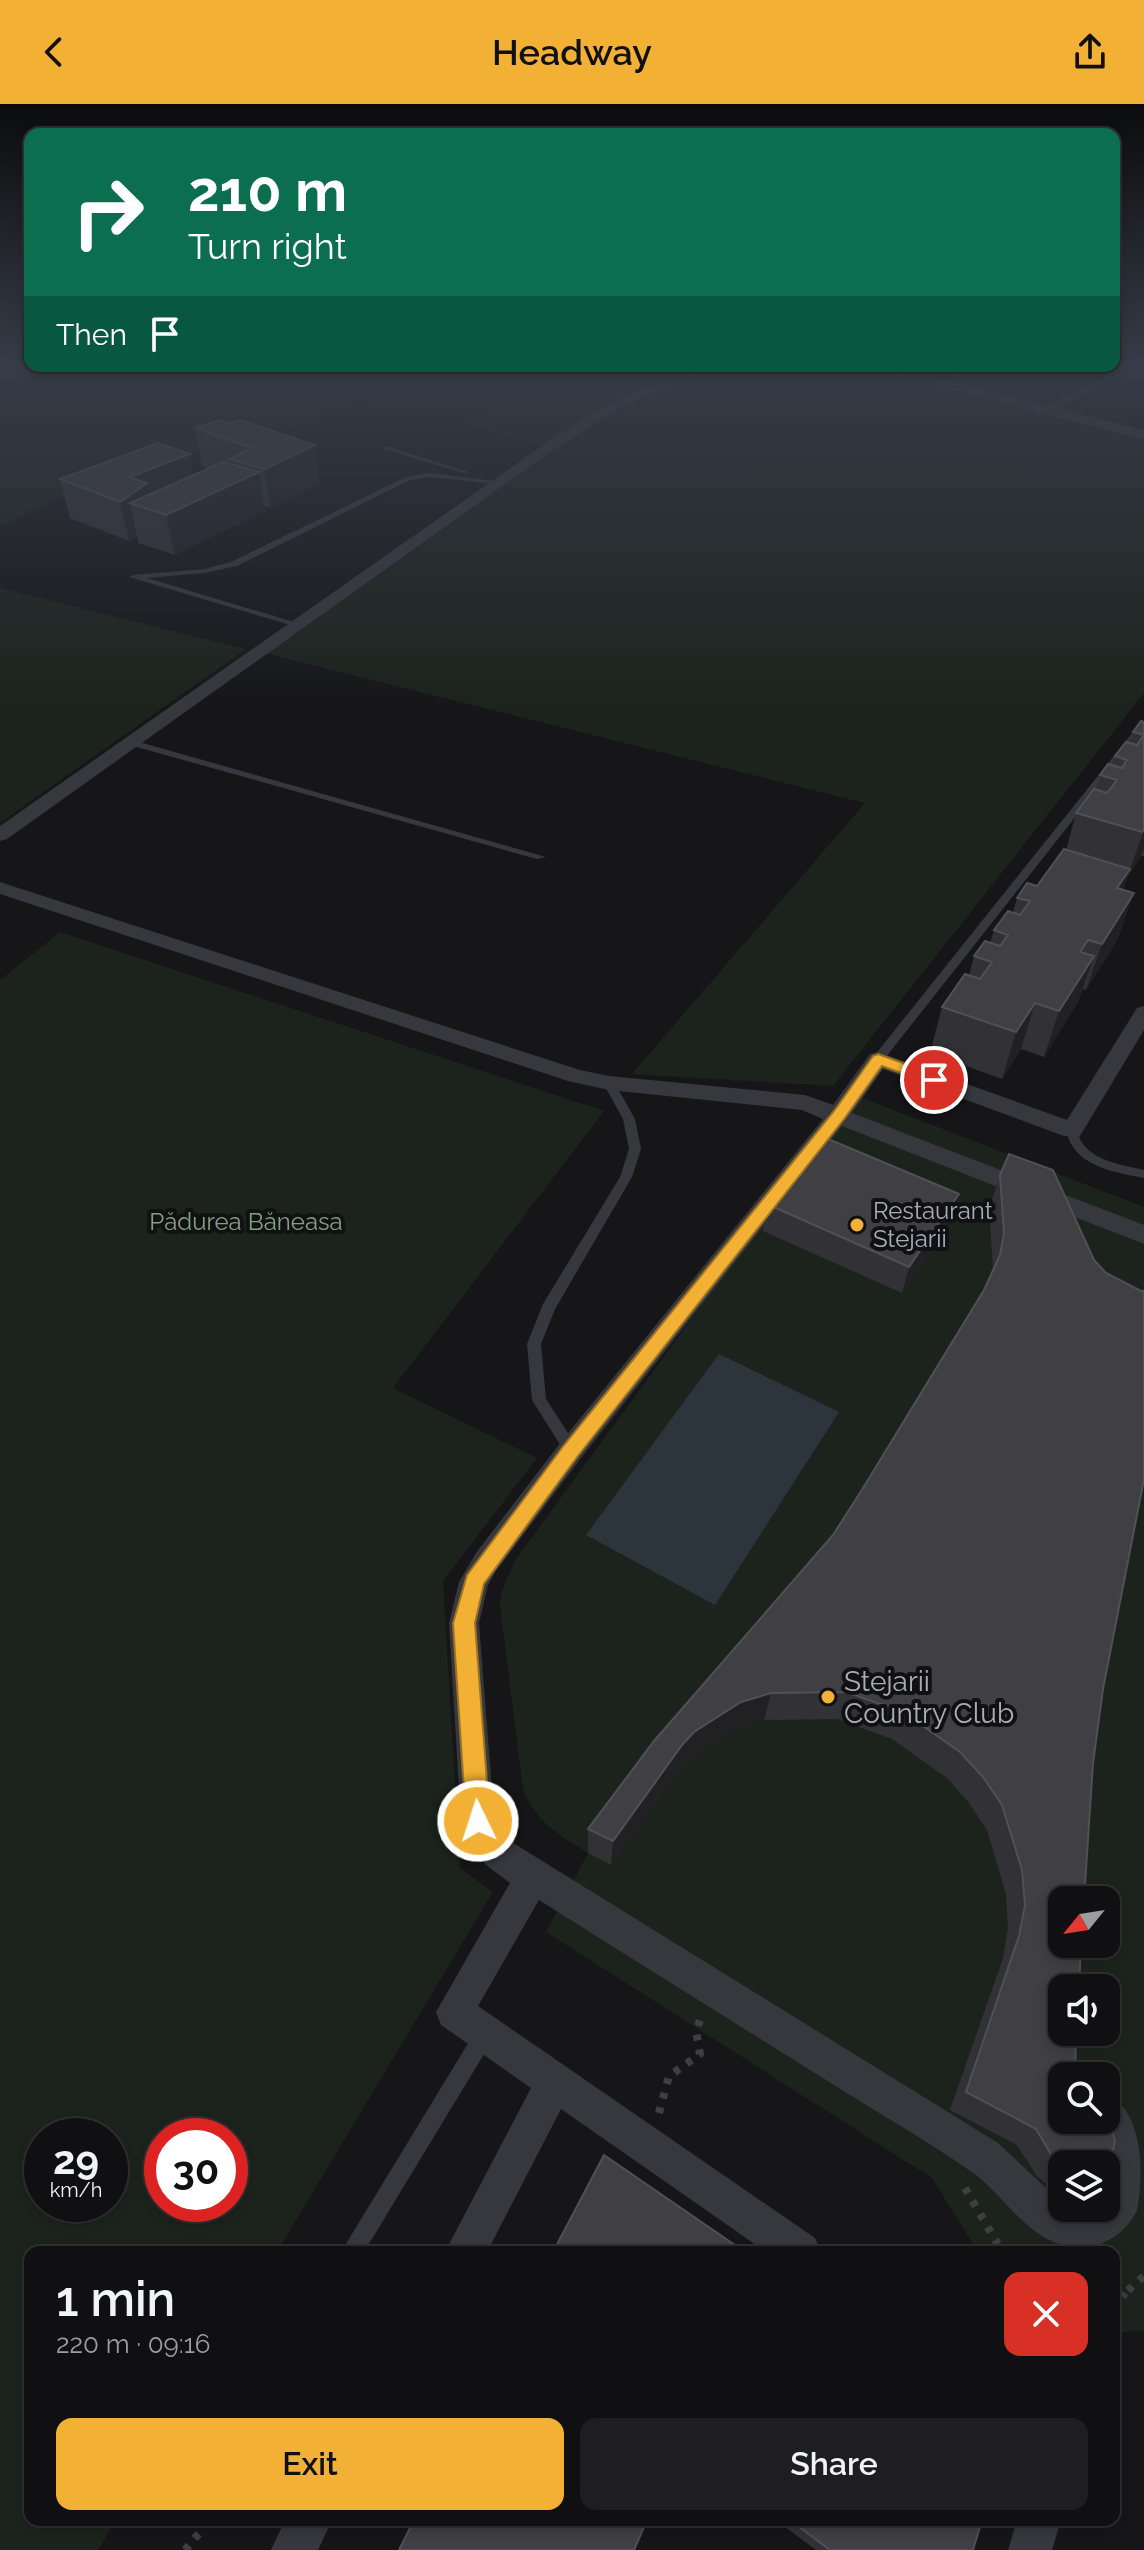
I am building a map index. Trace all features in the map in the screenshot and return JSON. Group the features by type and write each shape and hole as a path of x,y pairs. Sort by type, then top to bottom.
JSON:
{"street":[{"path":"0,835 497,482"},
{"path":"0,888 560,1072 609,1083 783,1099 839,1114 1144,1235"},
{"path":"1120,2133 1127,2149 1130,2172 1126,2193 1116,2213 1099,2224 1081,2228 1065,2226 1045,2217 999,2167 984,2157 498,1853 478,1821 464,1623 474,1582 486,1562 571,1450 839,1114 878,1059 1072,1130 1144,1013"},
{"path":"533,1877 454,2012 792,2246"},
{"path":"468,2246 555,2082"},
{"path":"293,2550 307,2526"},
{"path":"1030,2550 1037,2526"}],"lane":[{"path":"294,625 133,577 204,571 234,564 400,482"},
{"path":"878,1059 1144,725"},
{"path":"129,742 541,857"},
{"path":"1031,866 1045,871"},
{"path":"571,1450 539,1400 534,1344 548,1308 626,1177 635,1149 629,1119 609,1083"},
{"path":"1072,1130 1078,1149 1088,1157 1144,1174"},
{"path":"356,2246 485,2033"}],"path":[{"path":"647,2144 657,2126 661,2096 672,2068 700,2054 696,2031 702,2014 722,1994"},
{"path":"1120,2300 1144,2276"},
{"path":"1120,2293 1125,2293"},
{"path":"185,2550 203,2526"}],"green space":[{"path":"0,482 108,482 58,498 0,527"},
{"path":"496,482 1144,482 1144,693 833,1086 632,1074 865,803 256,651"},
{"path":"0,588 246,649 0,823"},
{"name":"Pădurea Băneasa","path":"60,932 604,1111 393,1388 537,1458 443,1581 460,1868 493,1892 281,2246 24,2246 24,2526 112,2526 98,2550 0,2550 0,980"},
{"name":"Stejarii Country Club","path":"855,1095 1144,1207 1144,2330 1120,2332 1120,2246 974,2246 932,2178 546,1932 588,1853 541,1819 523,1789 500,1605 502,1590 516,1559"}],"shaded area":[{"path":"719,1354 839,1412 715,1605 586,1535"}],"building":[{"path":"68,482 147,483 120,502"},
{"path":"177,482 237,482 166,515 130,503"},
{"path":"1141,721 1144,722 1144,735 1133,732"},
{"path":"1144,735 1144,830 1142,832 1076,813 1094,789 1107,793 1117,780 1100,775 1108,764 1122,768 1127,760 1115,756 1126,742 1137,745"},
{"path":"1064,849 1130,869 1117,888 1134,893 1102,944 1088,940 1080,952 1094,956 1059,1011 1035,1003 1016,1032 942,1007 965,974 980,979 992,962 974,956 985,941 1000,946 1008,935 994,930 1008,911 1020,915 1030,901 1017,898 1027,883 1037,886"},
{"name":"Restaurant Stejarii","path":"821,1136 959,1194 909,1267 767,1204"},
{"path":"1009,1154 1053,1170 1094,1260 1106,1273 1144,1291 1144,1479 1103,1689 1093,1763 1085,1886 1048,1886 1048,1958 1080,1958 1080,1974 1048,1974 1048,2046 1076,2046 1075,2062 1048,2062 1048,2134 1113,2134 1113,2150 1048,2150 1036,2129 966,2092 1019,1936 1025,1905 1022,1870 1002,1805 983,1777 960,1752 903,1712 846,1692 771,1693 741,1702 694,1732 682,1745 613,1841 588,1829 654,1741 833,1535 863,1488 984,1290 1000,1255 1004,1234 1000,1175"},
{"path":"604,2155 736,2246 556,2246"},
{"path":"411,2526 644,2526 634,2550 399,2550"},
{"path":"798,2526 980,2526 973,2550 830,2550"}],"place":[{"name":"Restaurant Stejarii","path":"857,1225"},
{"name":"Stejarii Country Club","path":"828,1697"}],"route":[{"path":"478,1821 464,1623 474,1582 486,1562 571,1450 839,1114 878,1059 934,1080"}]}
